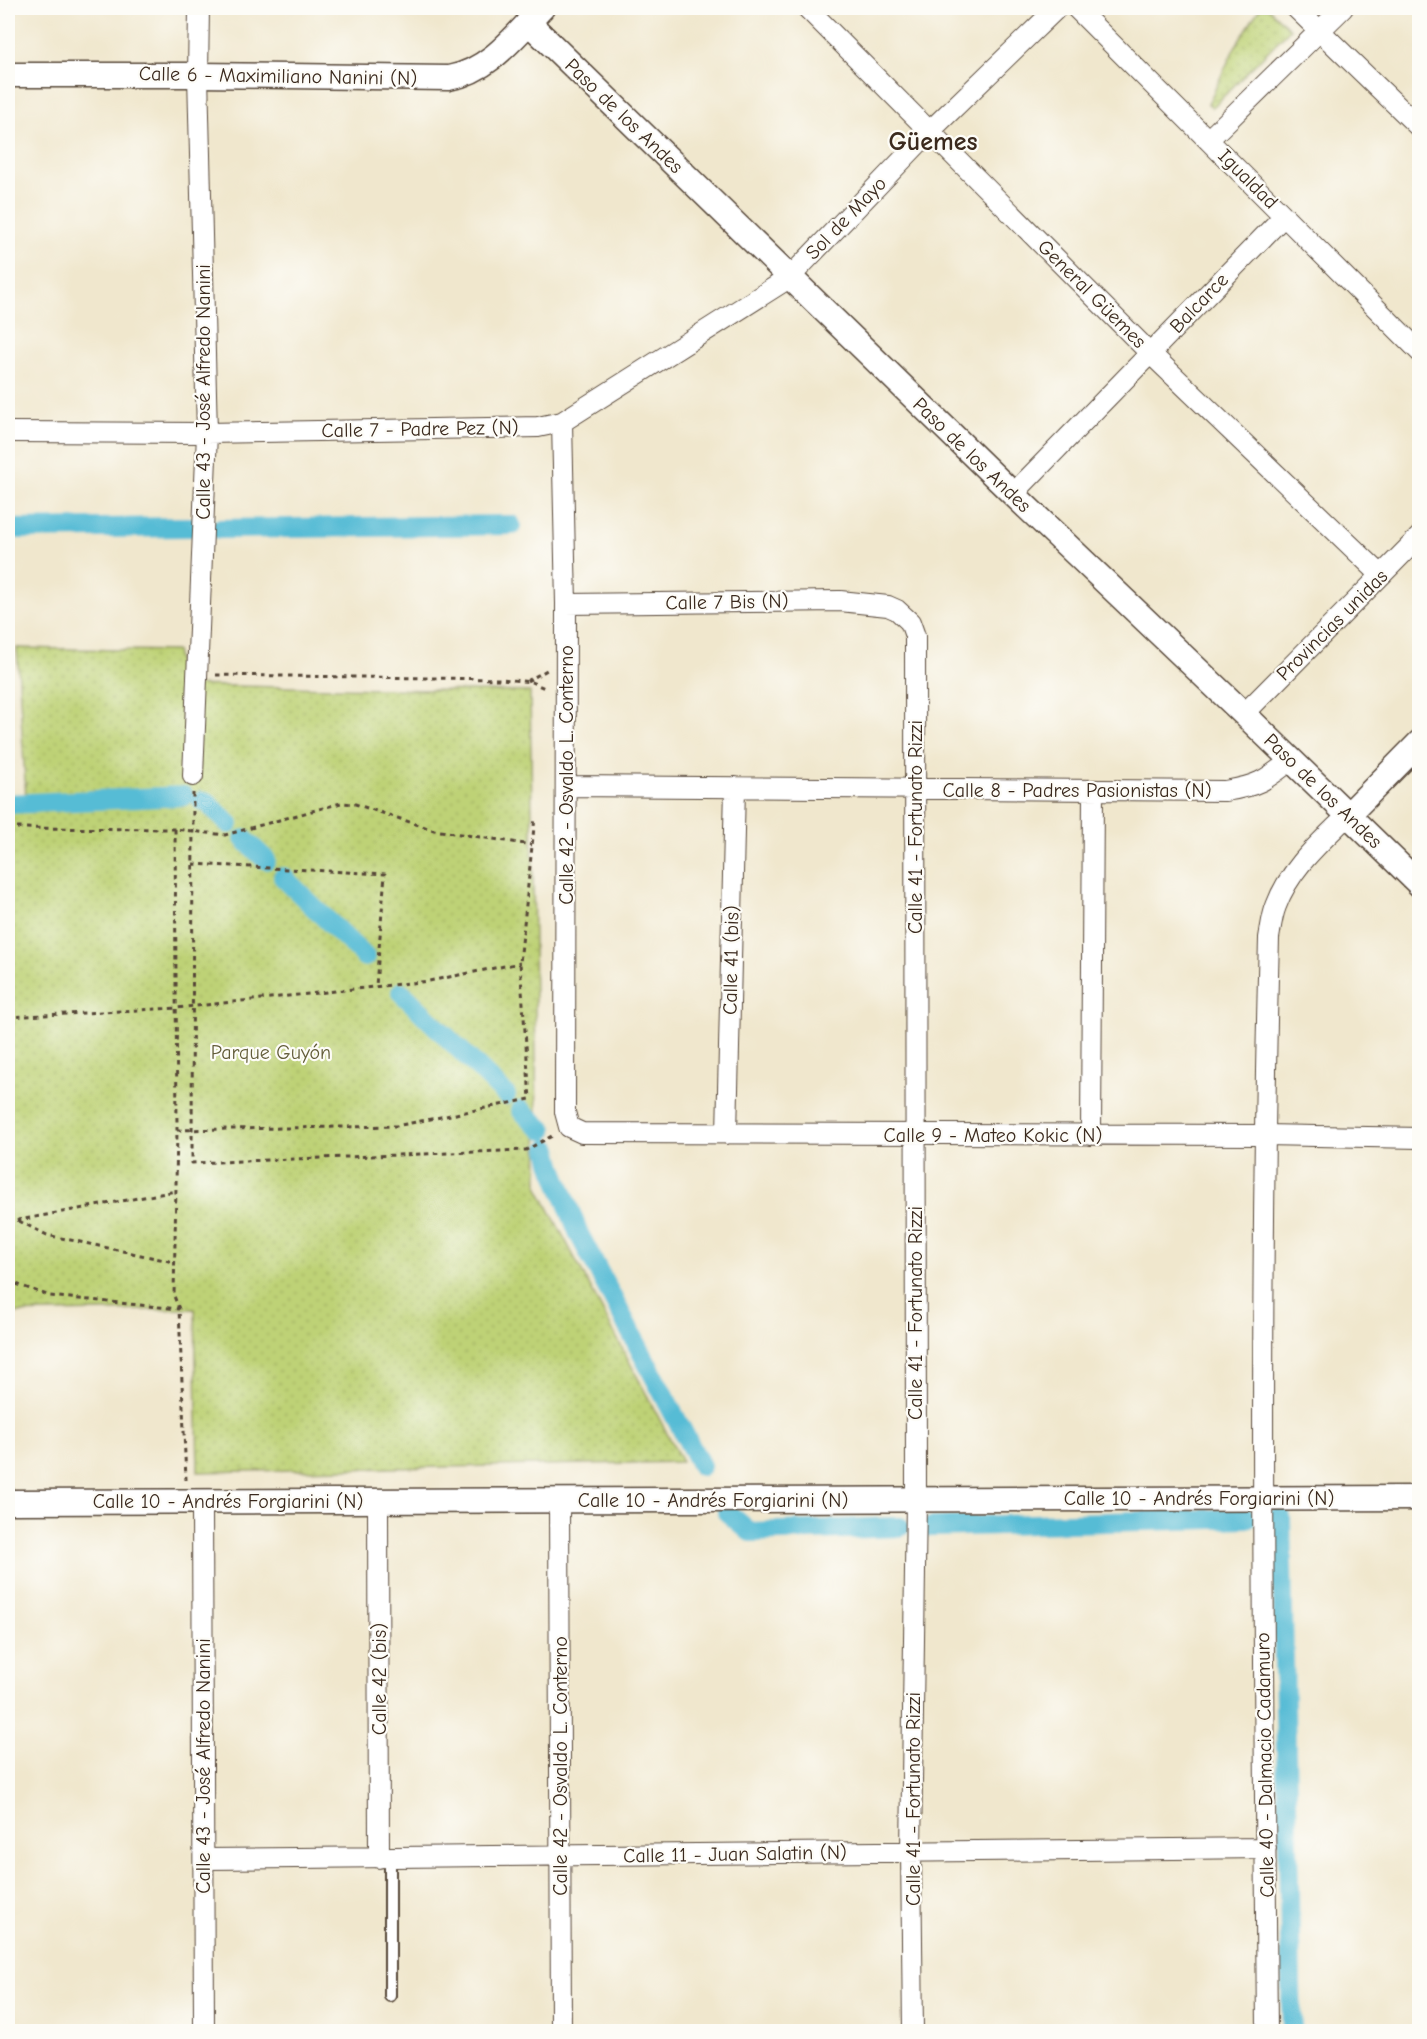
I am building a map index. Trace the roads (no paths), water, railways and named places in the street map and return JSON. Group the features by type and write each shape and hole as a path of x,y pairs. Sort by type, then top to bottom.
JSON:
{"street":[{"name":"Calle 43 - José Alfredo Nanini","path":"193,776 207,433 198,75 199,8"},
{"name":"General Güemes","path":"807,8 931,130 1150,353 1381,575"},
{"name":"Sol de Mayo","path":"789,278 931,130 1058,8"},
{"name":"Igualdad","path":"1076,8 1419,352"},
{"path":"1296,8 1419,128"},
{"path":"1208,140 1343,8"},
{"name":"Calle 6 - Maximiliano Nanini (N)","path":"8,75 449,78 464,76 481,67 535,15"},
{"name":"Paso de los Andes","path":"535,15 789,278 1419,885"},
{"name":"Balcarce","path":"1013,494 1284,216"},
{"name":"Calle 7 - Padre Pez (N)","path":"8,432 207,433 538,427 562,422 789,278"},
{"name":"Calle 42 - Osvaldo L. Conterno","path":"562,422 566,604 565,1112 569,1127"},
{"name":"Provincias unidas","path":"1244,714 1419,536"},
{"name":"Calle 7 Bis (N)","path":"566,604 840,601 888,606"},
{"name":"Calle 41 - Fortunato Rizzi","path":"888,606 897,610 910,622 915,636 916,1499 911,1852 913,2031"},
{"path":"1348,815 1419,742"},
{"name":"Calle 8 - Padres Pasionistas (N)","path":"566,786 1225,791 1248,787 1266,780 1291,760"},
{"name":"Calle 41 (bis)","path":"726,1134 735,787"},
{"path":"1091,1135 1093,789"},
{"name":"Calle 40 - Dalmacio Cadamuro","path":"1267,2031 1263,1498 1264,1135 1269,938 1275,908 1285,885 1300,862 1348,815"},
{"name":"Calle 9 - Mateo Kokic (N)","path":"569,1127 582,1133 1264,1135 1419,1138"},
{"name":"Calle 10 - Andrés Forgiarini (N)","path":"8,1502 1419,1498"},
{"name":"Calle 42 - Osvaldo L. Conterno","path":"559,1500 561,2031"},
{"name":"Calle 43 - José Alfredo Nanini","path":"194,1501 204,1859 204,2031"},
{"name":"Calle 42 (bis)","path":"378,1501 384,1858"},
{"name":"Calle 11 - Juan Salatin (N)","path":"204,1859 1266,1848"}],"lane":[{"path":"384,1858 390,1996"}],"waterway":[{"path":"219,529 511,525"},
{"path":"8,529 191,527"},
{"path":"8,804 184,796"},
{"path":"202,801 207,802 229,824"},
{"path":"244,839 266,860"},
{"path":"283,877 365,957"},
{"path":"401,992 506,1095"},
{"path":"521,1110 543,1130"},
{"path":"548,1149 579,1234 701,1466"},
{"path":"727,1512 750,1532 900,1527"},
{"path":"1278,1517 1281,1517 1292,2032"},
{"path":"931,1527 1247,1518"}],"district":[{"name":"Güemes","path":"933,142"}],"park label":[{"name":"Parque Guyón","path":"271,1052"}]}
